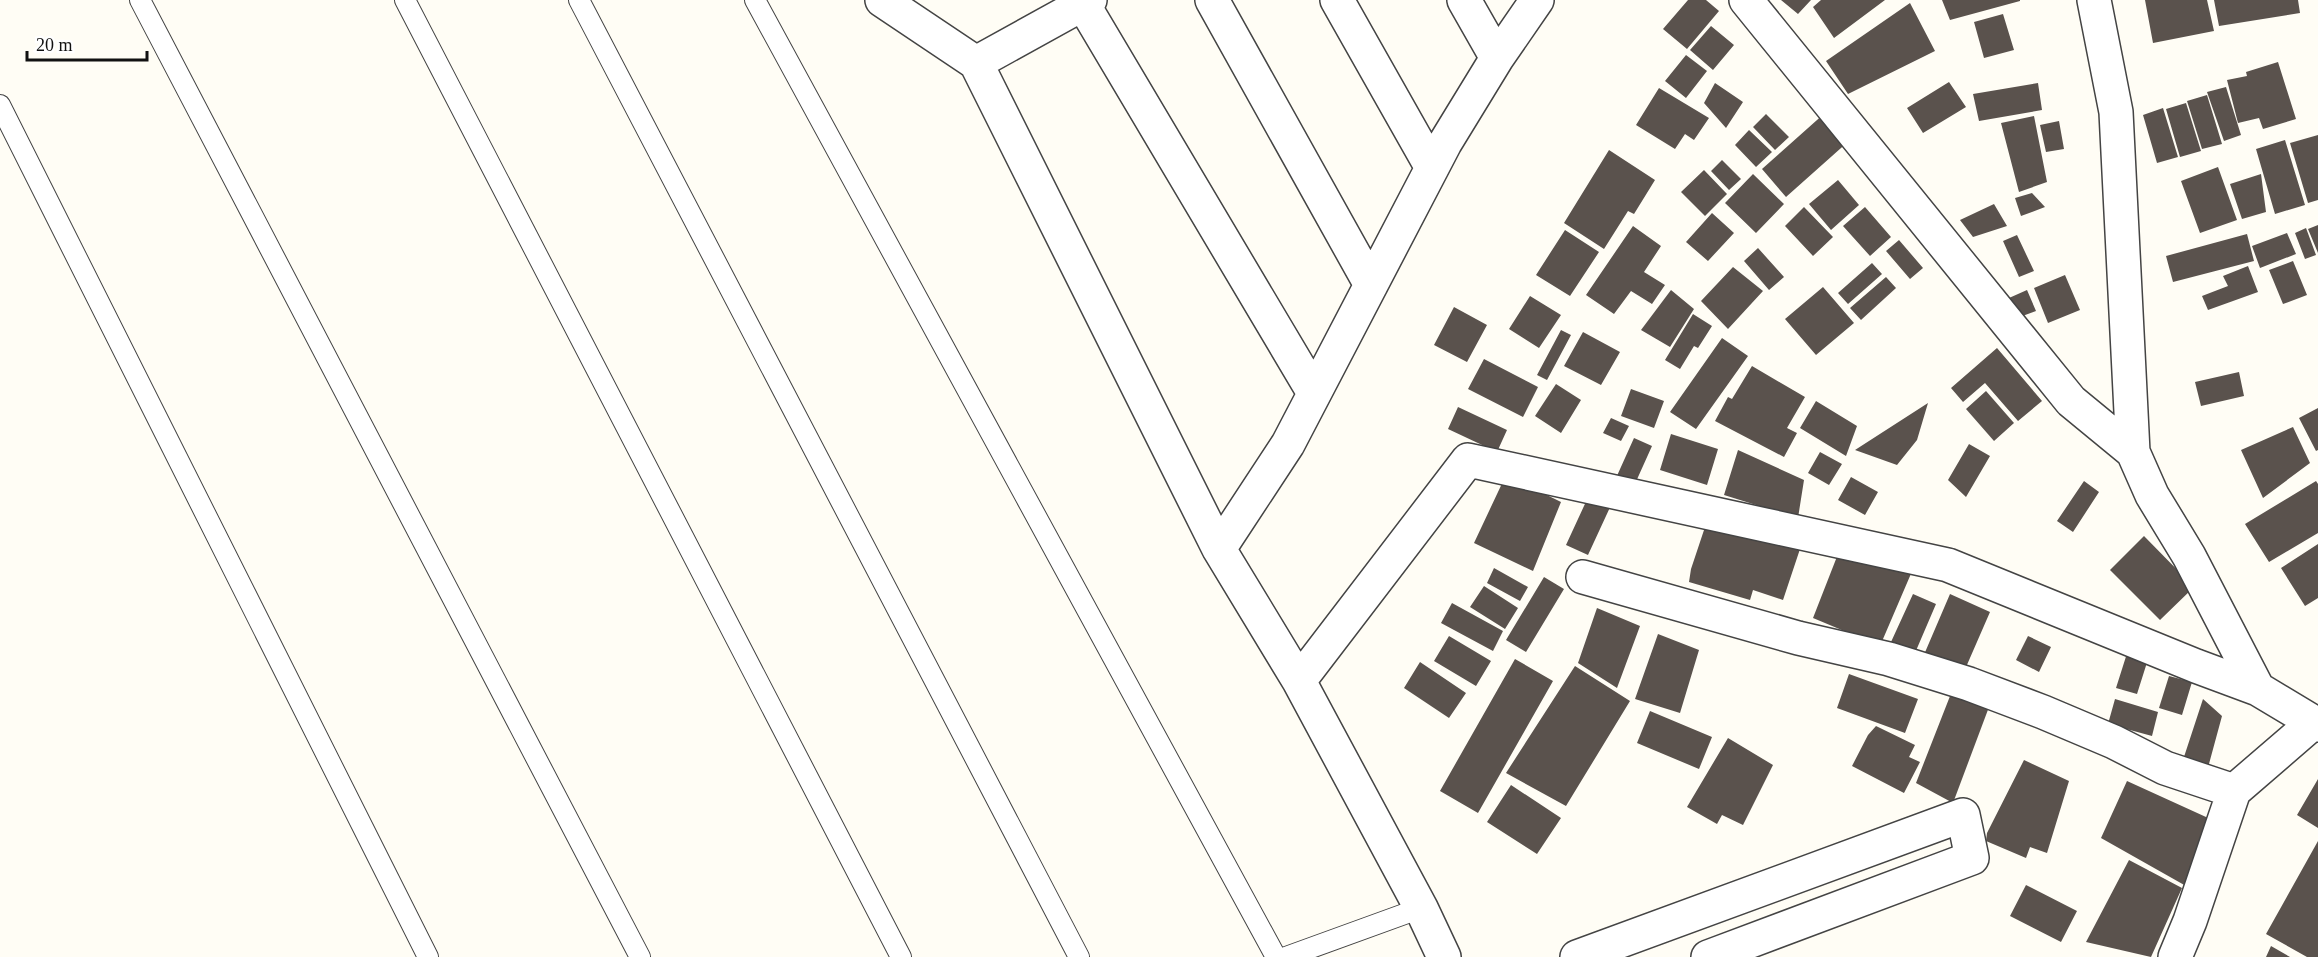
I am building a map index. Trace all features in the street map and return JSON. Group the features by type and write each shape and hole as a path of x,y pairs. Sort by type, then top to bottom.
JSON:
{"street":[{"path":"882,0 976,63 1219,549 1299,681 1421,908 1444,957"},
{"path":"1212,0 1371,285"},
{"path":"1337,0 1432,168"},
{"path":"1464,0 1497,58"},
{"path":"1219,549 1288,444 1432,168 1497,58 1537,0"},
{"path":"1746,0 2071,401 2133,452"},
{"path":"2094,0 2116,112 2133,452 2152,495 2189,556 2258,689"},
{"path":"976,63 1087,2 1314,393"},
{"path":"1299,681 1468,460 1948,565 2258,689 2316,724 2234,791 2190,921 2175,957"},
{"path":"1583,577 1798,638 1889,658 1969,684 2104,738 2165,768 2234,791"},
{"path":"1577,957 1964,815 1972,858 1708,957"}],"lane":[{"path":"140,0 640,957"},
{"path":"405,0 901,957"},
{"path":"579,0 1079,957"},
{"path":"755,0 1276,957"},
{"path":"0,105 428,957"},
{"path":"1286,957 1421,908"}],"building":[{"path":"1688,0 1706,0 1719,11 1687,49 1663,29"},
{"path":"1781,0 1811,0 1798,14"},
{"path":"1821,0 1885,0 1834,38 1813,7"},
{"path":"1942,0 2020,0 2020,1 1950,20"},
{"path":"2145,0 2207,0 2214,31 2153,43"},
{"path":"2214,0 2298,0 2300,13 2219,26"},
{"path":"1910,3 1935,51 1848,94 1826,61"},
{"path":"2003,14 2014,50 1984,58 1974,22"},
{"path":"1711,26 1734,45 1713,70 1690,50"},
{"path":"1686,55 1707,71 1686,98 1665,81"},
{"path":"2278,62 2296,119 2263,129 2259,118 2238,123 2227,80 2247,76 2246,72"},
{"path":"1949,82 1966,107 1923,133 1907,108"},
{"path":"1715,83 1743,102 1726,128 1704,103"},
{"path":"2038,83 2042,110 1979,121 1973,94"},
{"path":"2226,87 2241,135 2224,141 2207,92"},
{"path":"1659,88 1709,118 1694,140 1685,134 1675,149 1636,125"},
{"path":"2207,95 2222,144 2202,149 2187,101"},
{"path":"2186,103 2201,151 2180,157 2166,109"},
{"path":"2163,108 2178,157 2157,163 2143,115"},
{"path":"1826,112 1850,140 1786,197 1762,169"},
{"path":"1766,114 1789,137 1775,150 1753,127"},
{"path":"2034,116 2047,182 2019,192 2001,123"},
{"path":"2059,121 2064,149 2046,152 2040,125"},
{"path":"1749,130 1772,152 1756,167 1735,145"},
{"path":"2318,135 2318,200 2308,203 2290,143"},
{"path":"2285,140 2305,205 2275,214 2256,149"},
{"path":"1609,150 1655,180 1634,214 1628,211 1604,249 1564,223"},
{"path":"1722,160 1741,179 1729,190 1711,171"},
{"path":"2218,167 2237,220 2200,233 2181,181"},
{"path":"1704,170 1727,194 1705,216 1681,192"},
{"path":"1753,174 1784,204 1756,233 1725,203"},
{"path":"2261,174 2266,212 2242,219 2230,184"},
{"path":"1838,180 1859,205 1831,230 1809,204"},
{"path":"2032,193 2045,207 2021,216 2015,198"},
{"path":"1994,204 2007,226 1973,237 1960,220"},
{"path":"1804,207 1833,237 1813,256 1785,226"},
{"path":"1865,207 1891,237 1870,256 1843,226"},
{"path":"1712,213 1734,233 1708,261 1686,242"},
{"path":"2318,225 2318,253 2308,229"},
{"path":"1633,226 1661,246 1644,272 1665,285 1652,304 1631,291 1614,314 1586,295"},
{"path":"2306,228 2316,255 2305,259 2295,233"},
{"path":"1565,230 1599,252 1570,296 1536,275"},
{"path":"2287,233 2296,254 2260,268 2252,246"},
{"path":"2247,234 2254,261 2173,282 2166,256"},
{"path":"2017,235 2034,271 2019,277 2003,241"},
{"path":"1899,240 1923,268 1910,279 1886,251"},
{"path":"1758,248 1784,277 1769,290 1744,261"},
{"path":"2293,261 2307,295 2283,304 2269,270"},
{"path":"1872,263 1882,274 1848,304 1838,293"},
{"path":"2248,266 2258,292 2208,310 2202,296 2228,286 2223,276"},
{"path":"1733,267 1763,291 1728,329 1701,301"},
{"path":"2065,275 2080,310 2048,323 2034,288"},
{"path":"1886,277 1896,288 1861,320 1850,308"},
{"path":"1823,287 1854,323 1816,355 1785,319"},
{"path":"1671,290 1694,309 1670,347 1641,330"},
{"path":"2027,290 2036,311 2017,318 2009,298"},
{"path":"1530,296 1561,315 1539,348 1509,329"},
{"path":"1454,307 1487,325 1467,362 1434,345"},
{"path":"1693,314 1712,326 1698,348 1694,346 1680,369 1665,360"},
{"path":"1561,330 1571,335 1547,380 1537,375"},
{"path":"1583,332 1620,352 1601,385 1564,366"},
{"path":"1722,338 1748,356 1696,429 1670,412"},
{"path":"1997,348 2042,401 2018,421 1985,383 1963,402 1951,388"},
{"path":"1484,359 1538,387 1523,417 1468,389"},
{"path":"1752,366 1805,397 1787,428 1797,433 1784,457 1715,421 1728,397 1732,399"},
{"path":"2239,372 2244,396 2201,406 2195,382"},
{"path":"1556,384 1581,400 1561,433 1535,416"},
{"path":"1631,389 1664,401 1654,428 1621,416"},
{"path":"1986,391 2014,423 1994,441 1966,409"},
{"path":"1816,401 1857,426 1846,456 1800,428"},
{"path":"1928,403 1917,440 1897,465 1855,450"},
{"path":"1458,407 1507,430 1497,452 1448,429"},
{"path":"2318,408 2318,450 2316,451 2299,418"},
{"path":"1611,418 1629,426 1621,441 1603,433"},
{"path":"2293,427 2310,463 2263,498 2241,450"},
{"path":"1671,434 1718,449 1707,485 1660,470"},
{"path":"1634,438 1652,446 1634,486 1616,478"},
{"path":"1969,444 1990,456 1966,497 1948,480"},
{"path":"1738,450 1804,480 1798,518 1724,495"},
{"path":"1820,452 1842,464 1829,485 1808,473"},
{"path":"1506,475 1561,502 1533,571 1474,543"},
{"path":"1851,477 1878,492 1865,515 1838,500"},
{"path":"2084,481 2099,492 2073,532 2057,521"},
{"path":"2316,481 2318,484 2318,533 2269,562 2245,524"},
{"path":"1590,493 1612,503 1588,555 1566,545"},
{"path":"1708,518 1800,549 1783,600 1753,590 1750,600 1689,582"},
{"path":"2144,536 2194,587 2160,620 2110,570"},
{"path":"2318,544 2318,598 2305,606 2281,568"},
{"path":"1838,554 1913,569 1880,646 1813,618"},
{"path":"1494,568 1528,587 1520,601 1487,583"},
{"path":"1544,577 1564,589 1526,652 1506,640"},
{"path":"1484,586 1518,608 1505,629 1470,607"},
{"path":"1913,594 1936,604 1915,653 1891,642"},
{"path":"1950,594 1990,612 1963,674 1923,657"},
{"path":"1452,603 1503,631 1493,651 1441,623"},
{"path":"1597,608 1640,626 1617,688 1578,663"},
{"path":"1658,634 1699,650 1680,713 1635,699"},
{"path":"1449,636 1491,661 1476,686 1434,661"},
{"path":"2028,636 2051,647 2039,672 2016,660"},
{"path":"2129,647 2150,653 2137,694 2116,688"},
{"path":"1515,659 1553,681 1478,813 1440,791"},
{"path":"1420,662 1466,693 1449,718 1404,688"},
{"path":"1575,666 1630,701 1566,806 1506,773"},
{"path":"1849,674 1918,699 1905,733 1837,708"},
{"path":"2169,676 2192,682 2182,715 2159,708"},
{"path":"1952,691 1989,707 1953,803 1916,783"},
{"path":"2115,699 2158,712 2152,736 2108,724"},
{"path":"2203,699 2222,716 2206,775 2182,763"},
{"path":"1650,711 1712,737 1699,769 1637,743"},
{"path":"1876,726 1915,745 1909,757 1920,762 1904,793 1852,766 1868,735"},
{"path":"1728,738 1773,765 1743,825 1722,815 1717,824 1687,807"},
{"path":"2024,760 2069,781 2047,853 2030,847 2026,858 1986,841 1987,833"},
{"path":"2318,779 2318,828 2297,815"},
{"path":"2127,781 2217,822 2186,886 2101,838"},
{"path":"1511,785 1561,818 1537,854 1487,822"},
{"path":"2318,841 2318,957 2307,957 2266,934"},
{"path":"2129,860 2182,888 2151,957 2086,942"},
{"path":"2026,885 2077,911 2061,942 2010,916"},
{"path":"2271,946 2290,957 2266,957"}]}
